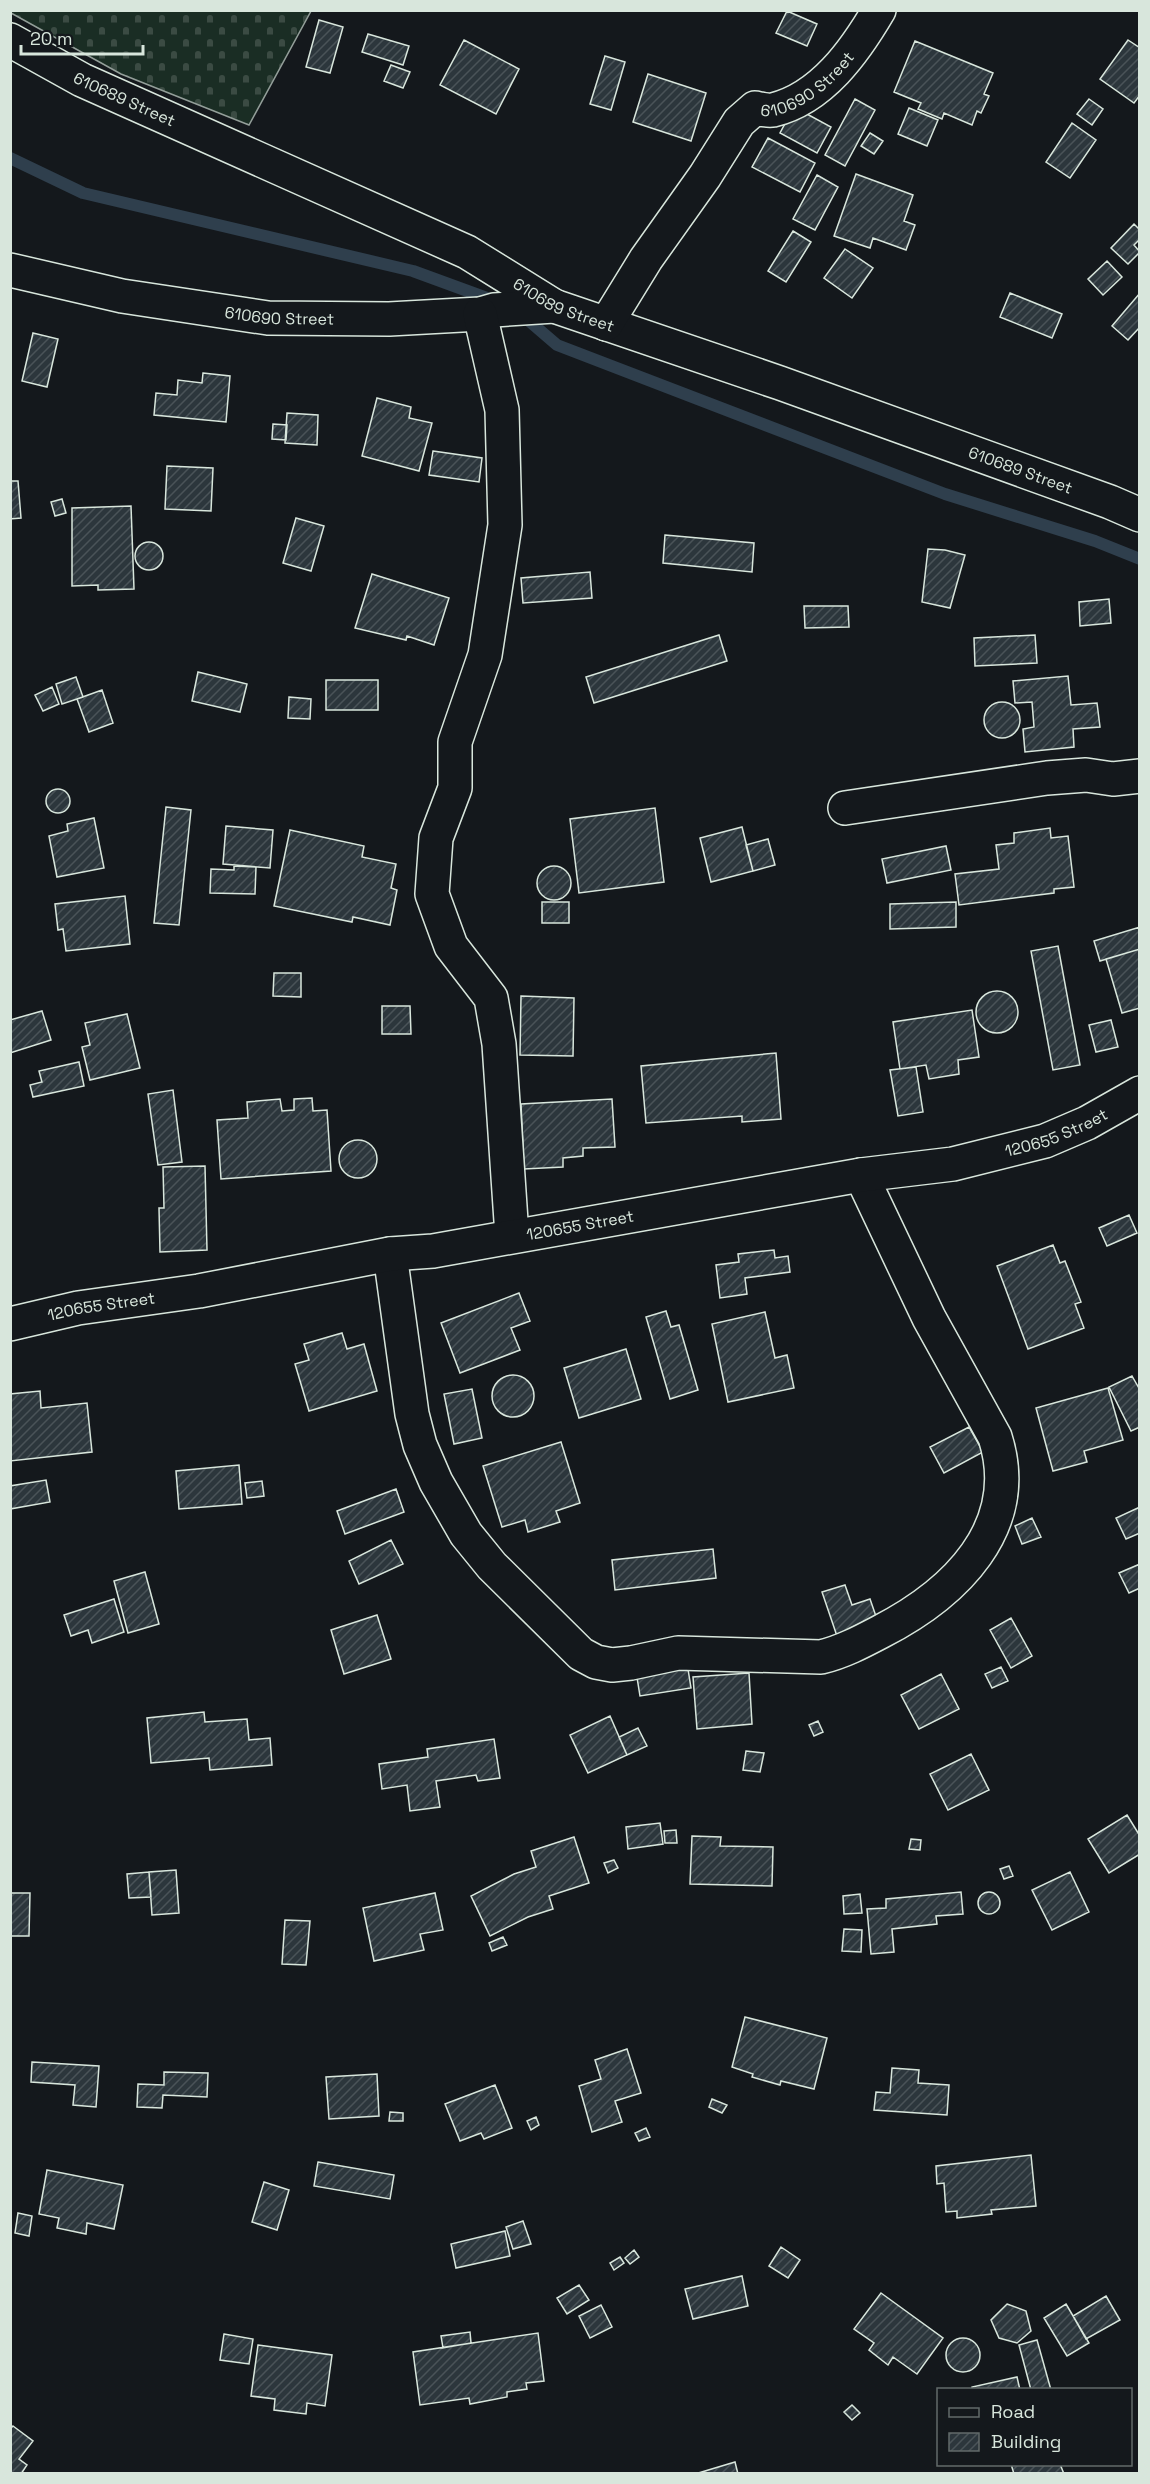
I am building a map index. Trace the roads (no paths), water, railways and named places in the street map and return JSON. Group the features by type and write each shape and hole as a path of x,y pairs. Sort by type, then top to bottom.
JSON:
{"street":[{"name":"610690 Street","path":"606,324 646,259 705,176 738,122 755,108 771,111 819,86 843,63 879,10"},
{"name":"610689 Street","path":"10,40 82,80 467,252 554,306 780,382 1140,515"},
{"name":"610690 Street","path":"10,270 122,296 268,318 389,319 480,314 494,310 554,306"},
{"path":"480,314 502,410 505,525 485,655 455,742 455,788 436,838 432,894 451,946 491,998 499,1044 512,1236"},
{"path":"845,808 1047,778 1086,775 1113,779 1140,776"},
{"name":"120655 Street","path":"10,1324 78,1308 199,1291 390,1254 433,1251 861,1175 953,1164 1045,1141 1087,1123 1140,1093"},
{"path":"390,1254 412,1414 420,1445 436,1482 466,1534 492,1566 581,1654 596,1662 612,1665 678,1653 821,1657 835,1653 904,1620 951,1586 981,1550 999,1504 1003,1485 1000,1453 995,1437 929,1318 861,1175"}],"waterway":[{"path":"10,158 83,193 413,271 495,301"},
{"path":"521,314 557,345 945,494 1095,541 1140,559"}]}
